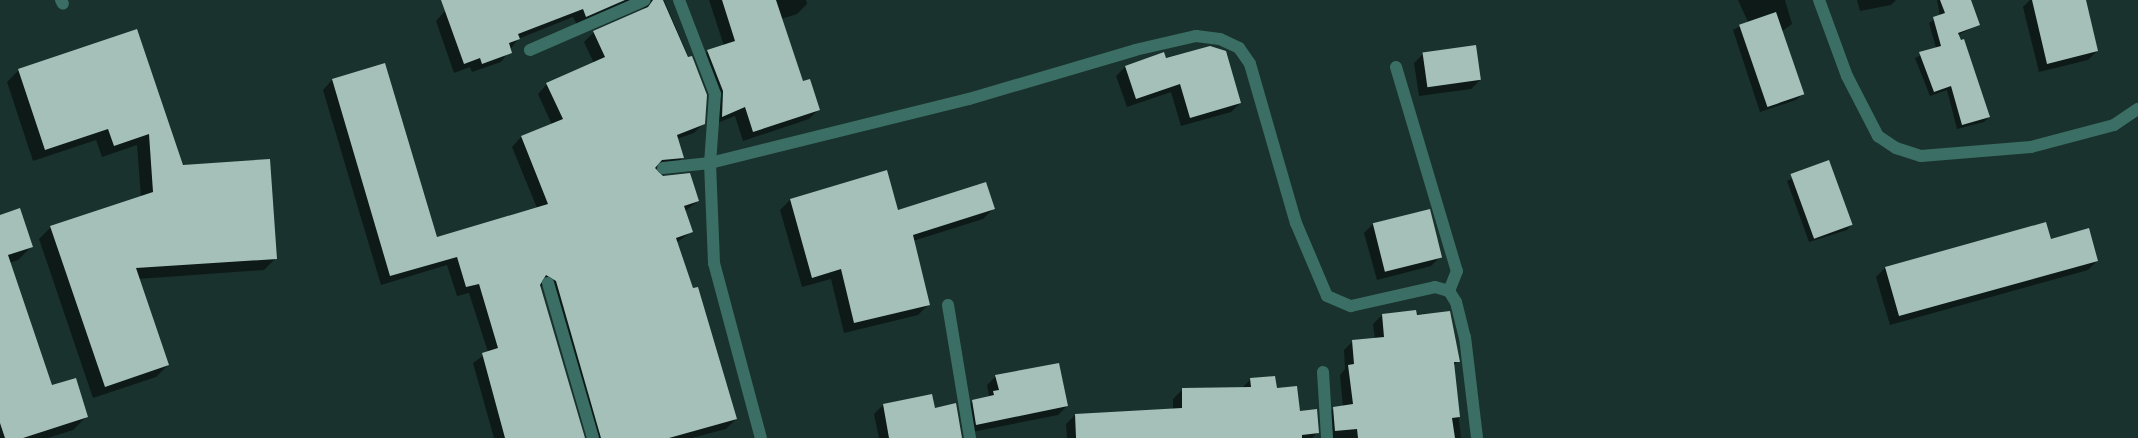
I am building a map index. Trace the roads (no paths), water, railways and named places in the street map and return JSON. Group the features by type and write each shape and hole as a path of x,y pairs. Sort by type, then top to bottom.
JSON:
{"street":[{"path":"530,50 645,0"},
{"path":"679,0 715,94 710,163 714,262 761,438"},
{"path":"1819,0 1846,76 1878,136 1896,148 1921,156 2031,146 2114,125 2138,109"},
{"path":"663,168 710,163 969,99 1135,50 1196,36 1220,39 1239,48 1250,64 1296,223 1327,296 1351,306 1435,287 1449,291 1456,302 1465,337 1477,438"},
{"path":"1396,67 1457,271 1449,291"},
{"path":"548,283 593,438"},
{"path":"948,305 970,438"},
{"path":"1323,372 1326,438"}]}
